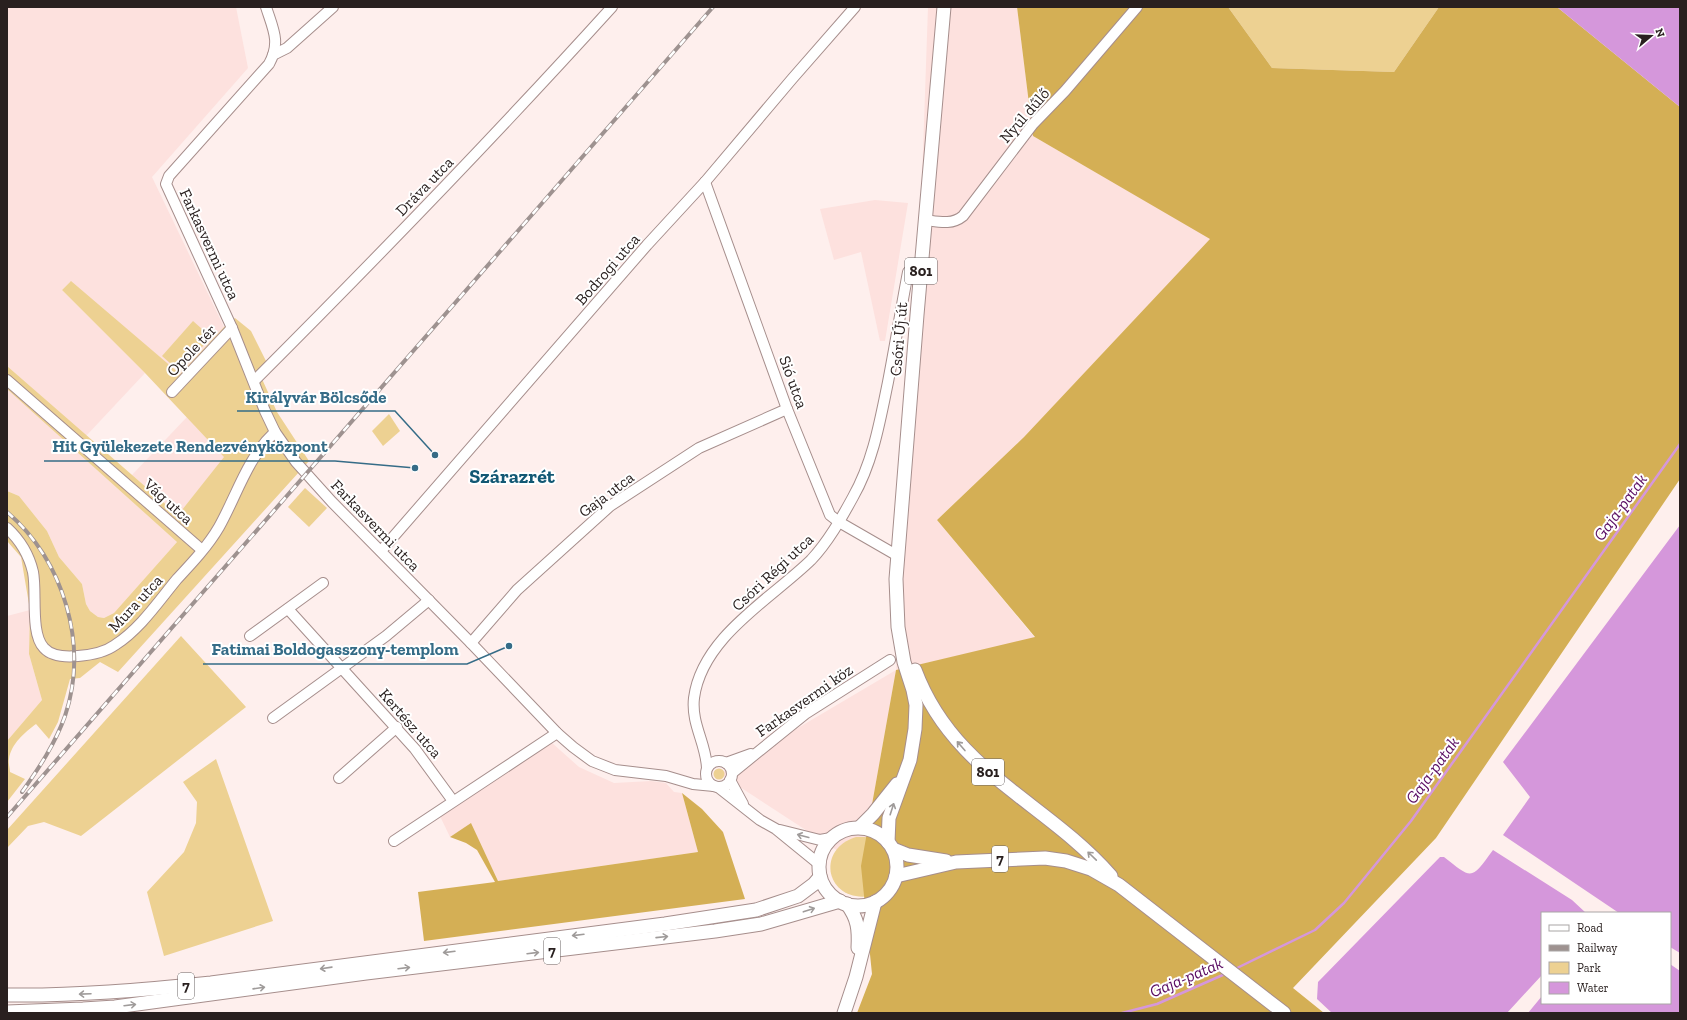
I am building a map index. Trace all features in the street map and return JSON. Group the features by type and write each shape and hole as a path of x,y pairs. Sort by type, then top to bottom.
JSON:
{"main road":[{"name":"Csóri Új út","path":"898,627 896,593 898,556 944,7"},
{"name":"801","path":"890,846 887,834 889,818 902,778 910,760 914,742 916,705 904,662 898,627"},
{"name":"801","path":"898,627 926,697 942,722 963,748 994,777 1084,848 1119,885"},
{"name":"801","path":"860,827 873,814 902,778"},
{"name":"7","path":"860,827 874,831 890,846 908,855 956,862"},
{"path":"831,838 842,831 860,827"},
{"name":"7","path":"7,995 114,992 211,983 665,924 752,910 798,896 810,888 819,871 822,851 831,838"},
{"path":"844,1013 856,977 874,902 888,891 896,876 896,863 890,846"},
{"name":"7","path":"896,876 956,862 1032,858 1054,859 1091,869 1119,885 1284,1013"},
{"path":"819,871 826,890 843,903 854,915 859,935 856,977"},
{"name":"7","path":"7,1012 115,1007 366,973 757,925 843,903 860,906 874,902"}],"street":[{"name":"Farkasvermi utca","path":"266,7 275,37 275,49 269,64 166,180 167,187 232,328 265,411 275,432 296,462 332,502 471,643 556,733 584,756 602,766 615,770 716,787"},
{"path":"273,55 287,48 333,7"},
{"name":"Dráva utca","path":"254,381 346,289 511,117 612,7"},
{"name":"Bodrogi utca","path":"382,552 647,245 705,182 855,7"},
{"name":"Nyúl dűlő","path":"926,220 950,223 957,221 963,216 1034,124 1065,91 1137,7"},
{"name":"Sió utca","path":"705,182 787,408 830,516 898,556"},
{"name":"Csóri Régi utca","path":"706,770 705,753 696,726 694,712 695,694 705,664 713,652 735,627 812,559 839,522 861,481 874,445 908,272"},
{"name":"Opole tér","path":"172,392 232,328"},
{"name":"Vág utca","path":"7,380 202,550"},
{"name":"Gaja utca","path":"471,643 517,590 610,506 699,448 787,408"},
{"name":"Mura utca","path":"7,528 24,548 31,565 35,584 36,628 40,643 47,651 62,656 93,655 108,649 124,639 141,623 202,550 219,527 247,468 263,443 275,432"},
{"path":"250,636 323,583"},
{"path":"273,718 400,626 429,600"},
{"name":"Kertész utca","path":"288,609 397,727 427,764 453,801"},
{"name":"Farkasvermi köz","path":"731,777 757,752 818,704 890,660"},
{"name":"Csóri Régi utca","path":"696,726 723,762"},
{"path":"339,778 397,727"},
{"path":"394,841 556,733"},
{"name":"Farkasvermi köz","path":"723,762 757,752"},
{"path":"744,806 731,777 731,769 723,762 712,762 706,770 708,782 744,806 760,820 776,829 819,871"},
{"name":"Farkasvermi utca","path":"681,780 693,778 706,770"},
{"path":"716,787 725,785 731,777"},
{"path":"776,829 820,840 831,838"}],"shaded area":[{"path":"7,7 236,7 248,68 152,177 224,327 180,374 70,282 62,290 145,373 86,436 7,366"},
{"path":"928,7 1017,7 1033,136 1211,239 1024,437 937,520 1035,638 896,670 902,603 921,208"},
{"path":"1017,7 1228,7 1272,68 1394,72 1439,7 1557,7 1680,107 1680,479 1436,838 1293,988 1324,1013 857,1013 872,974 861,866 896,670 1035,637 937,520 1024,437 1210,239 1033,136"},
{"path":"875,200 908,203 885,341 880,341 861,252 834,260 820,209"},
{"path":"7,389 177,542 114,613 104,618 98,617 90,611 86,604 82,584 59,557 47,531 19,496 7,491"},
{"path":"187,417 225,457 178,515 132,475"},
{"path":"30,610 29,654 42,700 7,741 7,616"},
{"path":"896,670 861,866 720,774"},
{"path":"551,742 579,767 614,783 651,781 666,783 674,792 682,793 698,852 498,881 471,824 450,837 439,814"},
{"path":"682,793 702,809 723,832 745,899 424,941 418,892 495,882 477,850 466,843 450,837 471,823 498,881 698,852"}],"green space":[{"path":"1228,7 1439,7 1394,72 1272,68"},
{"path":"71,281 180,374 224,327 235,318 251,331 266,361 262,379 277,412 309,461 118,672 100,662 80,678 70,679 58,722 49,739 36,724 23,735 13,748 9,761 10,772 25,779 7,802 7,741 42,700 29,654 30,610 21,557 7,541 7,491 19,496 47,531 59,557 82,584 86,604 90,611 98,617 104,618 114,613 177,542 7,389 7,366 178,515 224,457 145,373 62,290"},
{"path":"193,321 211,337 180,372 162,356"},
{"path":"389,414 400,431 383,446 372,431"},
{"path":"305,488 327,508 309,527 288,507"},
{"path":"181,636 246,707 81,836 44,822 28,826 7,848 7,830"},
{"path":"216,759 273,921 164,956 147,892 184,852 196,823 197,802 183,782"},
{"path":"719,768 723,770 725,774 723,778 719,780 715,778 713,774 715,770"},
{"path":"856,837 873,839 870,896 855,896 844,892 836,884 831,874 831,863 834,853 843,844"}],"water":[{"path":"1557,7 1680,7 1680,107"},
{"path":"1680,525 1680,953 1671,948 1671,912 1618,912 1503,835 1530,797 1503,762"},
{"path":"1493,850 1572,900 1585,912 1541,912 1541,976 1507,1013 1332,1013 1317,999 1318,982 1440,857 1444,857 1466,873 1471,873 1480,867"},
{"path":"1671,965 1680,971 1680,1013 1528,1013 1541,997 1541,1004 1671,1004"}],"waterway":[{"name":"Gaja-patak","path":"1235,969 1315,930 1344,903 1411,821 1680,444"},
{"name":"Gaja-patak","path":"1122,1013 1157,1004 1225,974"}],"railway":[{"path":"7,817 713,7"},
{"path":"7,512 27,532 57,579 66,606 72,633 74,661 72,689 65,716 46,756 22,792"}],"place":[{"name":"Királyvár Bölcsőde","path":"435,455"},
{"name":"Hit Gyülekezete Rendezvényközpont","path":"415,468"},
{"name":"Fatimai Boldogasszony-templom","path":"509,646"}],"district":[{"name":"Szárazrét","path":"512,476"}]}
